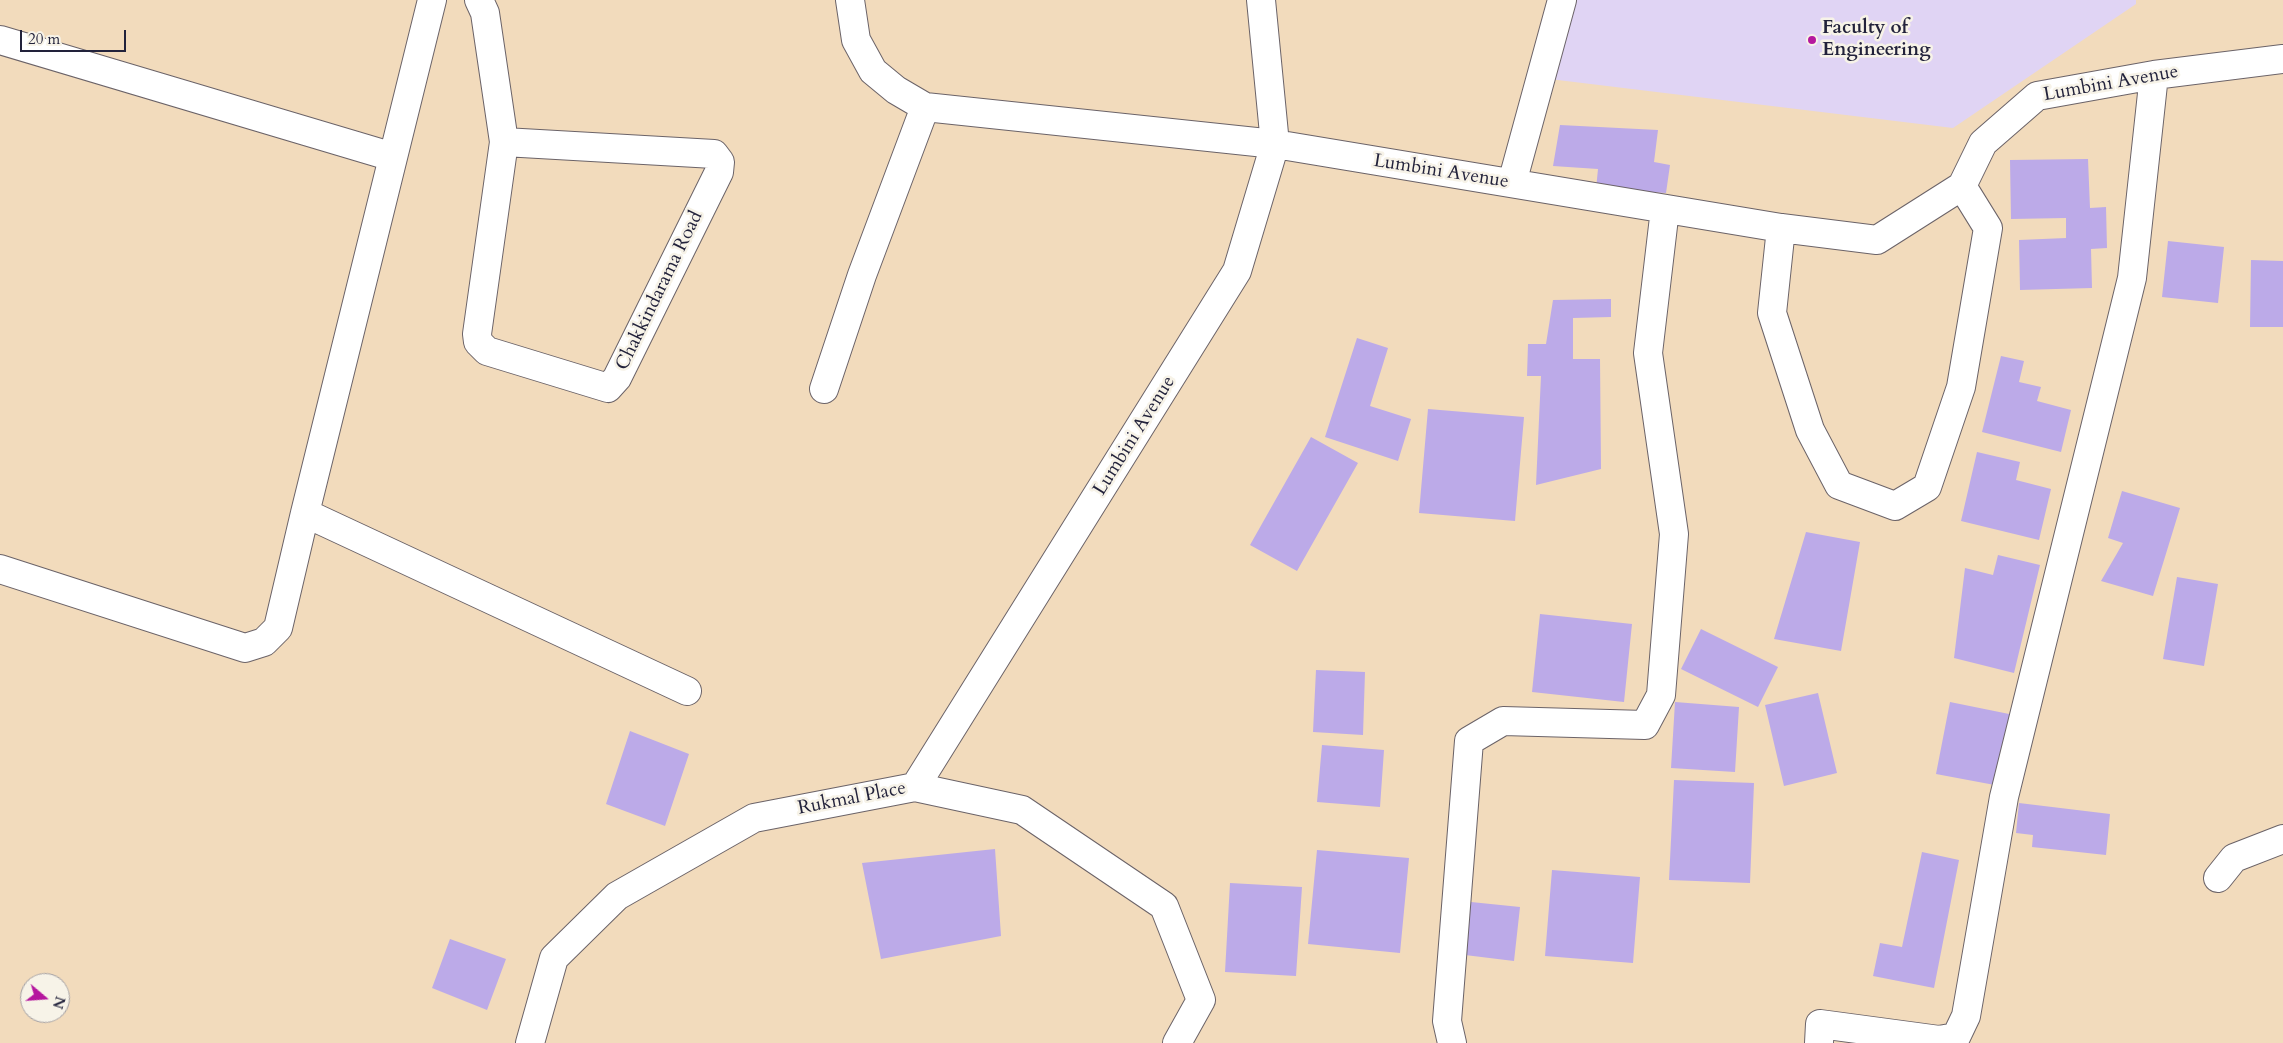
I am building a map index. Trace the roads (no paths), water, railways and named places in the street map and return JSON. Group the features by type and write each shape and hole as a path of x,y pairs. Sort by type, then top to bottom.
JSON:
{"street":[{"path":"0,569 245,648 264,642 278,628 432,0"},
{"name":"Chakkindarama Road","path":"479,0 484,13 504,142 477,334 478,342 487,351 608,388 617,378 719,172 720,162 714,154 504,142"},
{"path":"850,0 856,40 873,71 896,90 925,107 1275,144 1261,0"},
{"path":"1512,183 1562,0"},
{"path":"0,40 393,157"},
{"name":"Lumbini Avenue","path":"914,787 1237,271 1275,144 1782,228 1878,240 1962,186 1983,143 2037,96 2154,75 2283,59"},
{"path":"1819,1043 1820,1024 1939,1040 1956,1037 1966,1016 2004,797 2132,278 2154,75"},
{"path":"824,389 862,275 925,107"},
{"path":"1782,228 1772,313 1810,430 1839,485 1895,506 1928,487 1961,387 1988,228 1962,186"},
{"path":"1452,1043 1447,1020 1469,741 1503,721 1645,725 1661,695 1674,534 1648,353 1665,209"},
{"path":"305,513 687,691"},
{"name":"Rukmal Place","path":"530,1043 554,958 617,896 754,818 914,787 1022,810 1164,906 1201,1000 1177,1043"},
{"path":"2218,878 2234,858 2283,839"}],"place":[{"name":"Faculty of Engineering","path":"1812,40"}]}
